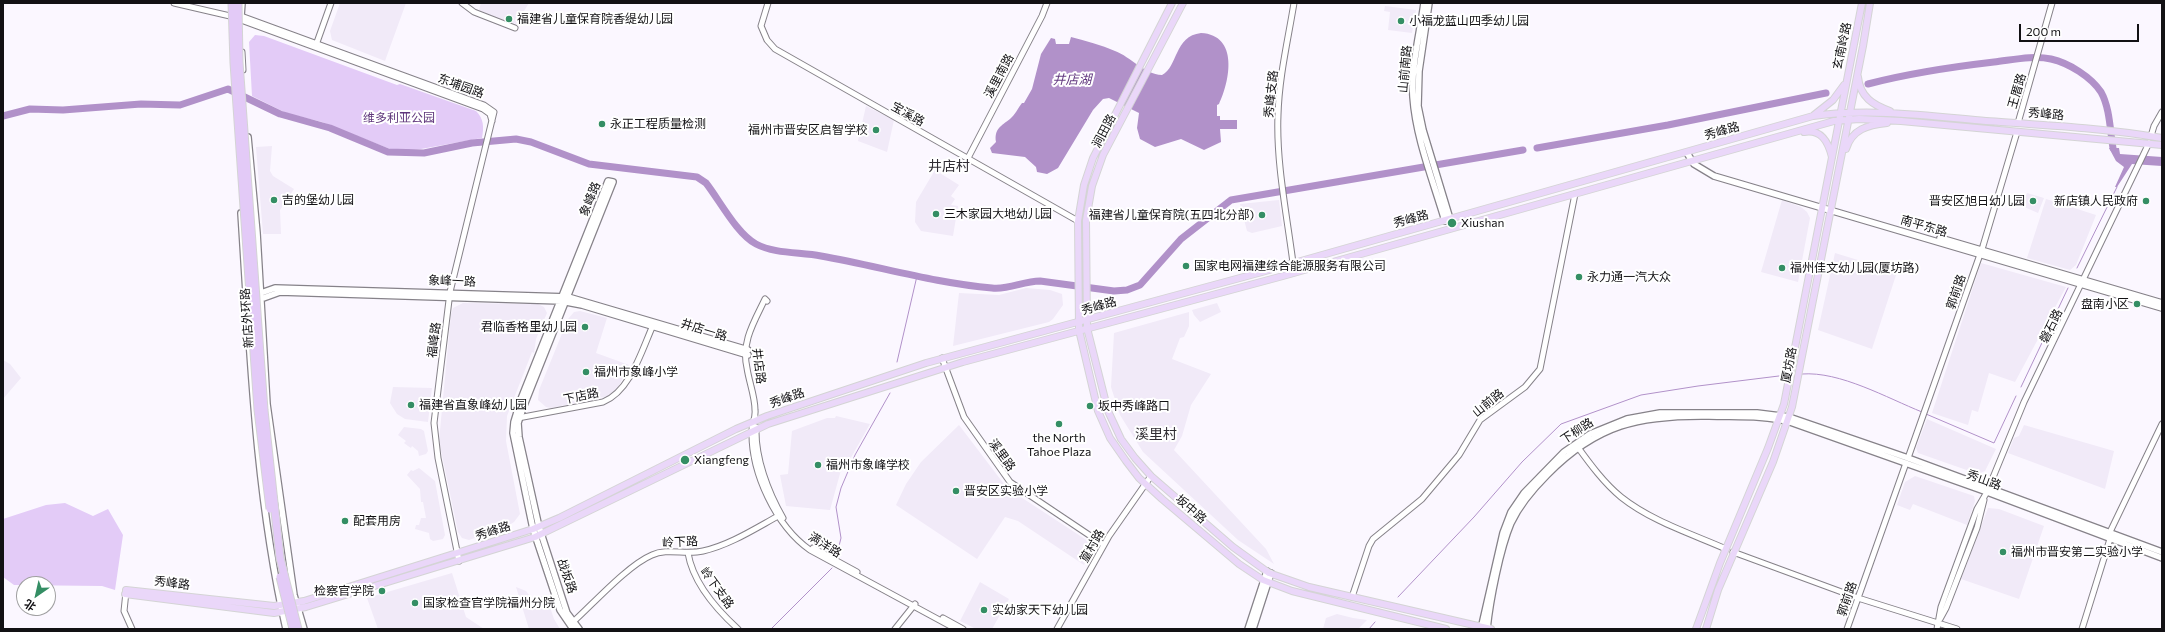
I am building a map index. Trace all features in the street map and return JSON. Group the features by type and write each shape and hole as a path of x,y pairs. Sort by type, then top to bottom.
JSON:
{"highway":[{"name":"新店外环路","path":"232,3 234,63 258,410 275,553 292,629"},
{"name":"新店外环路","path":"238,3 239,62 264,410 278,546 298,629"}],"main road":[{"path":"241,18 242,3"},
{"name":"涧田路","path":"1078,327 1078,220 1084,185 1093,158 1172,3"},
{"name":"涧田路","path":"1087,321 1085,228 1087,207 1094,177 1103,155 1183,3"},
{"name":"山前南路","path":"1424,3 1413,89 1416,117 1430,160"},
{"name":"山前南路","path":"1429,3 1419,71 1418,95 1421,123 1430,160"},
{"name":"玄南岭路","path":"1841,94 1845,84 1862,3"},
{"name":"玄南岭路","path":"1854,93 1870,3"},
{"path":"1858,71 1862,92 1875,105 1898,114"},
{"name":"厦坊路","path":"1706,629 1718,590 1733,552 1773,462 1788,419 1799,372 1854,93"},
{"path":"1814,116 1841,94"},
{"name":"厦坊路","path":"1696,629 1726,549 1780,417 1842,113 1841,94"},
{"path":"234,107 251,388 270,553 286,629"},
{"path":"245,112 257,233 267,404 297,606 304,629"},
{"name":"秀峰路","path":"1078,327 1087,321 1814,116 1850,112 1898,114 2116,131 2162,138"},
{"name":"秀峰路","path":"126,592 282,609 297,606 536,528 755,421 942,358 1078,327 1087,328 1840,120 1901,121 2162,145"},
{"path":"1841,160 1849,140 1858,131 1872,125 1901,121"},
{"path":"1790,133 1809,131 1820,135 1828,144 1832,159"},
{"name":"南平东路","path":"1689,152 1692,160 1704,172 1714,176 1831,208 2083,282 2162,303"},
{"path":"1430,160 1448,220"},
{"name":"象峰路","path":"536,528 520,447 517,418 613,182 608,180 565,299"},
{"name":"南平东路","path":"2083,282 2162,308"},
{"name":"象峰一路","path":"246,302 261,296 280,292 450,294 565,299 654,324"},
{"path":"1087,321 1087,328"},
{"name":"井店一路","path":"654,324 747,352"},
{"path":"297,606 459,561 538,536 754,430 945,367 1078,327"},
{"name":"坂中路","path":"1078,327 1091,386 1101,418 1114,445 1145,484 1231,558 1265,581 1292,591 1446,629"},
{"name":"坂中路","path":"1087,328 1113,422 1130,452 1151,476 1233,547 1269,572 1299,584 1485,628"},
{"name":"下柳路","path":"1485,628 1502,552 1516,514 1532,490 1551,470 1576,446 1601,428 1627,419 1652,413 1681,412 1780,417 1798,422"},
{"name":"秀山路","path":"1798,422 1907,460 2162,558"},
{"name":"秀山路","path":"1987,490 2110,532 2162,552"},
{"name":"战坂路","path":"536,528 560,610 573,629"},
{"name":"战坂路","path":"538,536 567,613 579,629"},
{"path":"1248,629 1269,572"},
{"path":"1253,629 1265,581"}],"street":[{"name":"东埔园路","path":"174,3 241,18 483,108 490,114 492,123"},
{"path":"232,3 230,16 234,107"},
{"path":"316,45 332,3"},
{"path":"462,3 474,12 515,28"},
{"name":"宝溪路","path":"768,3 761,26 767,40 775,49 1078,220"},
{"name":"溪里南路","path":"968,158 1042,16 1047,3"},
{"name":"秀峰支路","path":"1293,263 1284,199 1278,115 1294,3"},
{"name":"王厝路","path":"2018,123 2052,3"},
{"path":"241,18 245,112"},
{"path":"2151,136 2154,126 2162,112"},
{"name":"福峰路","path":"459,561 434,434 450,294 492,123"},
{"name":"郭前路","path":"1847,629 1981,252 2017,132"},
{"name":"磐石路","path":"1938,626 1977,528 1987,490 2024,402 2149,143"},
{"name":"山前路","path":"1352,597 1372,541 1422,499 1459,456 1480,420 1525,387 1540,369 1575,194"},
{"name":"井店路","path":"747,352 750,337 767,301 765,300 748,336 747,352 758,408 754,430"},
{"name":"下店路","path":"517,418 603,402 614,396 627,382 654,324"},
{"name":"溪里路","path":"942,358 964,418 1010,482 1104,545"},
{"path":"2082,629 2110,539 2110,532 2162,424"},
{"name":"满洋路","path":"754,430 759,474 779,515 794,532 814,548 956,629"},
{"path":"1576,446 1605,481 1629,503 1653,516 1726,549"},
{"name":"篁村路","path":"1057,629 1104,545 1151,476"},
{"name":"岭下路","path":"573,622 644,559 662,552 688,553 704,551 718,546 779,515"},
{"path":"1733,552 1938,626 1957,629"},
{"name":"岭下支路","path":"688,553 690,566 697,580 718,608 738,629"},
{"path":"126,592 124,611 132,629"},
{"path":"895,629 914,605"},
{"name":"满洋路","path":"914,605 963,629"}],"shaded area":[{"path":"340,3 406,3 385,61 332,40 330,31"},
{"name":"福建省儿童保育院香缇幼儿园","path":"481,3 529,3 516,24 481,12 479,10"},
{"name":"小福龙蓝山四季幼儿园","path":"1385,6 1416,10 1412,33 1388,30 1390,12 1384,11"},
{"name":"福州市晋安区启智学校","path":"866,106 894,120 887,152 858,141"},
{"name":"吉的堡幼儿园","path":"272,146 270,171 273,176 294,189 280,210 281,234 263,234 256,147"},
{"path":"935,170 959,185 951,196 955,199 951,205 958,206 953,236 921,231 915,222 916,202"},
{"name":"晋安区旭日幼儿园","path":"2027,193 2044,198 2038,213 2022,206"},
{"path":"2046,199 2096,215 2076,265 2070,270 2027,258"},
{"name":"福建省儿童保育院(五四北分部)","path":"1279,200 1282,226 1252,233 1247,231 1240,204"},
{"path":"1782,200 1801,207 1807,212 1810,218 1798,282 1761,272"},
{"path":"1835,253 1897,272 1872,349 1818,330"},
{"path":"1981,263 2066,287 2015,382 1989,373 1978,412 1972,410 1968,425 1932,413"},
{"path":"1026,288 1050,290 1062,294 1063,305 1053,319 1049,322 953,346 959,293 999,295"},
{"path":"463,303 538,304 544,307 547,313 536,339 534,353 532,352 507,416 506,441 520,514 514,522 506,527 469,540 462,538 458,532 439,441 451,314 453,308"},
{"path":"1217,303 1221,312 1200,322 1192,310"},
{"name":"福州市象峰小学","path":"580,311 607,318 596,353 629,365 618,388 608,396 551,408 546,407 538,400 539,390 568,319 574,312"},
{"path":"1189,312 1189,326 1184,337 1180,338 1172,359 1211,374 1191,405 1182,436 1174,450 1266,549 1274,564 1238,540 1143,452 1120,415 1111,387 1114,333"},
{"path":"3,360 10,364 21,378 3,399"},
{"name":"福建省直象峰幼儿园","path":"393,387 432,388 428,422 405,419 397,414 390,403"},
{"name":"福州市象峰学校","path":"836,416 870,424 844,470 841,470 830,510 786,506 780,475 788,474 792,431 827,418 835,418"},
{"path":"1927,419 1996,449 1985,471 1978,474 1918,453 1916,448"},
{"name":"晋安区实验小学","path":"959,425 1007,488 1091,543 1092,550 1084,565 1018,521 1005,517 977,559 896,505 906,484 921,462"},
{"path":"2024,425 2114,451 2105,489 2008,453 2014,438 2019,436"},
{"path":"404,427 421,429 424,431 428,451 426,454 419,456 418,451 412,446 411,448 404,443 406,441 398,435"},
{"name":"配套用房","path":"419,468 435,481 445,535 443,539 433,541 430,539 429,533 415,529 416,525 419,525 421,518 426,518 423,502 421,502 420,489 407,475 411,470 413,471"},
{"path":"1915,476 1974,496 1975,501 1967,525 1913,504 1910,510 1897,505 1905,482"},
{"name":"福州市晋安第二实验小学","path":"1988,508 1999,509 2044,526 2019,599 1961,579"},
{"name":"国家检查官学院福州分院","path":"452,573 466,617 484,629 378,629 367,598"},
{"name":"实幼家天下幼儿园","path":"980,582 1009,599 992,629 976,629 960,621"},
{"path":"516,587 526,591 532,599 546,595 554,619 560,629 529,629"},
{"path":"1337,614 1367,620 1358,629 1323,629 1326,618"}],"green space":[{"name":"维多利亚公园","path":"255,35 264,36 397,85 400,84 476,111 481,117 483,123 482,138 421,149 395,151 322,122 286,113 252,96 249,42"},
{"path":"65,503 93,516 108,509 123,535 115,590 102,586 56,585 56,576 16,576 16,585 3,577 3,519 46,505"}],"water":[{"name":"井店湖","path":"1201,33 1213,36 1221,42 1226,50 1228,72 1223,94 1219,104 1217,105 1217,116 1220,116 1220,120 1237,120 1237,129 1220,129 1221,142 1204,150 1181,139 1155,147 1140,139 1137,128 1139,113 1109,98 1103,99 1093,110 1058,168 1047,174 1037,172 1036,167 1025,157 992,153 990,148 996,142 997,131 1012,117 1022,103 1024,103 1032,89 1041,54 1051,38 1055,39 1056,44 1069,44 1071,37 1099,45 1121,54 1149,72 1162,75 1171,65 1181,45 1192,35"},
{"path":"2109,148 2119,148 2120,154 2162,157 2162,166 2132,164 2117,187 2115,187 2124,167 2116,161"}],"waterway":[{"path":"1868,84 1962,66 2015,59 2051,59 2079,71 2097,86 2104,98 2108,112 2113,148"},
{"path":"3,116 30,109 63,110 141,104 180,105 228,89 280,114 330,128 388,152 424,153 472,143 516,139 531,142 589,164 697,177 706,183 742,233 756,244 771,250 821,256 970,286 998,288 1040,281 1114,291 1127,290 1140,285 1181,239 1231,200 1523,150"},
{"path":"1537,148 1668,125 1826,93"},
{"path":"2077,268 2117,187"},
{"path":"897,362 917,276"},
{"path":"2021,387 2068,288"},
{"path":"1802,374 1817,374 1847,381 1922,412"},
{"path":"1398,597 1474,517 1522,462 1561,424 1641,395 1787,375"},
{"path":"837,554 841,538 836,507 841,488 855,455 890,393"},
{"path":"1926,414 1994,443 2016,396"},
{"path":"771,629 832,568"},
{"path":"1369,629 1375,622"}],"place":[{"name":"福建省儿童保育院香缇幼儿园","path":"509,19"},
{"name":"小福龙蓝山四季幼儿园","path":"1401,21"},
{"name":"永正工程质量检测","path":"602,124"},
{"name":"福州市晋安区启智学校","path":"876,130"},
{"name":"吉的堡幼儿园","path":"274,200"},
{"name":"晋安区旭日幼儿园","path":"2033,201"},
{"name":"新店镇人民政府","path":"2146,201"},
{"name":"三木家园大地幼儿园","path":"936,214"},
{"name":"福建省儿童保育院(五四北分部)","path":"1262,215"},
{"name":"Xiushan","path":"1452,223"},
{"name":"国家电网福建综合能源服务有限公司","path":"1186,266"},
{"name":"福州佳文幼儿园(厦坊路)","path":"1782,268"},
{"name":"永力通一汽大众","path":"1579,277"},
{"name":"盘南小区","path":"2137,304"},
{"name":"君临香格里幼儿园","path":"585,327"},
{"name":"福州市象峰小学","path":"586,372"},
{"name":"福建省直象峰幼儿园","path":"411,405"},
{"name":"坂中秀峰路口","path":"1090,406"},
{"name":"the North Tahoe Plaza","path":"1059,424"},
{"name":"Xiangfeng","path":"685,460"},
{"name":"福州市象峰学校","path":"818,465"},
{"name":"晋安区实验小学","path":"956,491"},
{"name":"配套用房","path":"345,521"},
{"name":"福州市晋安第二实验小学","path":"2003,552"},
{"name":"检察官学院","path":"382,591"},
{"name":"国家检查官学院福州分院","path":"415,603"},
{"name":"实幼家天下幼儿园","path":"984,610"}],"district":[{"name":"井店村","path":"949,166"},
{"name":"溪里村","path":"1156,434"}]}
